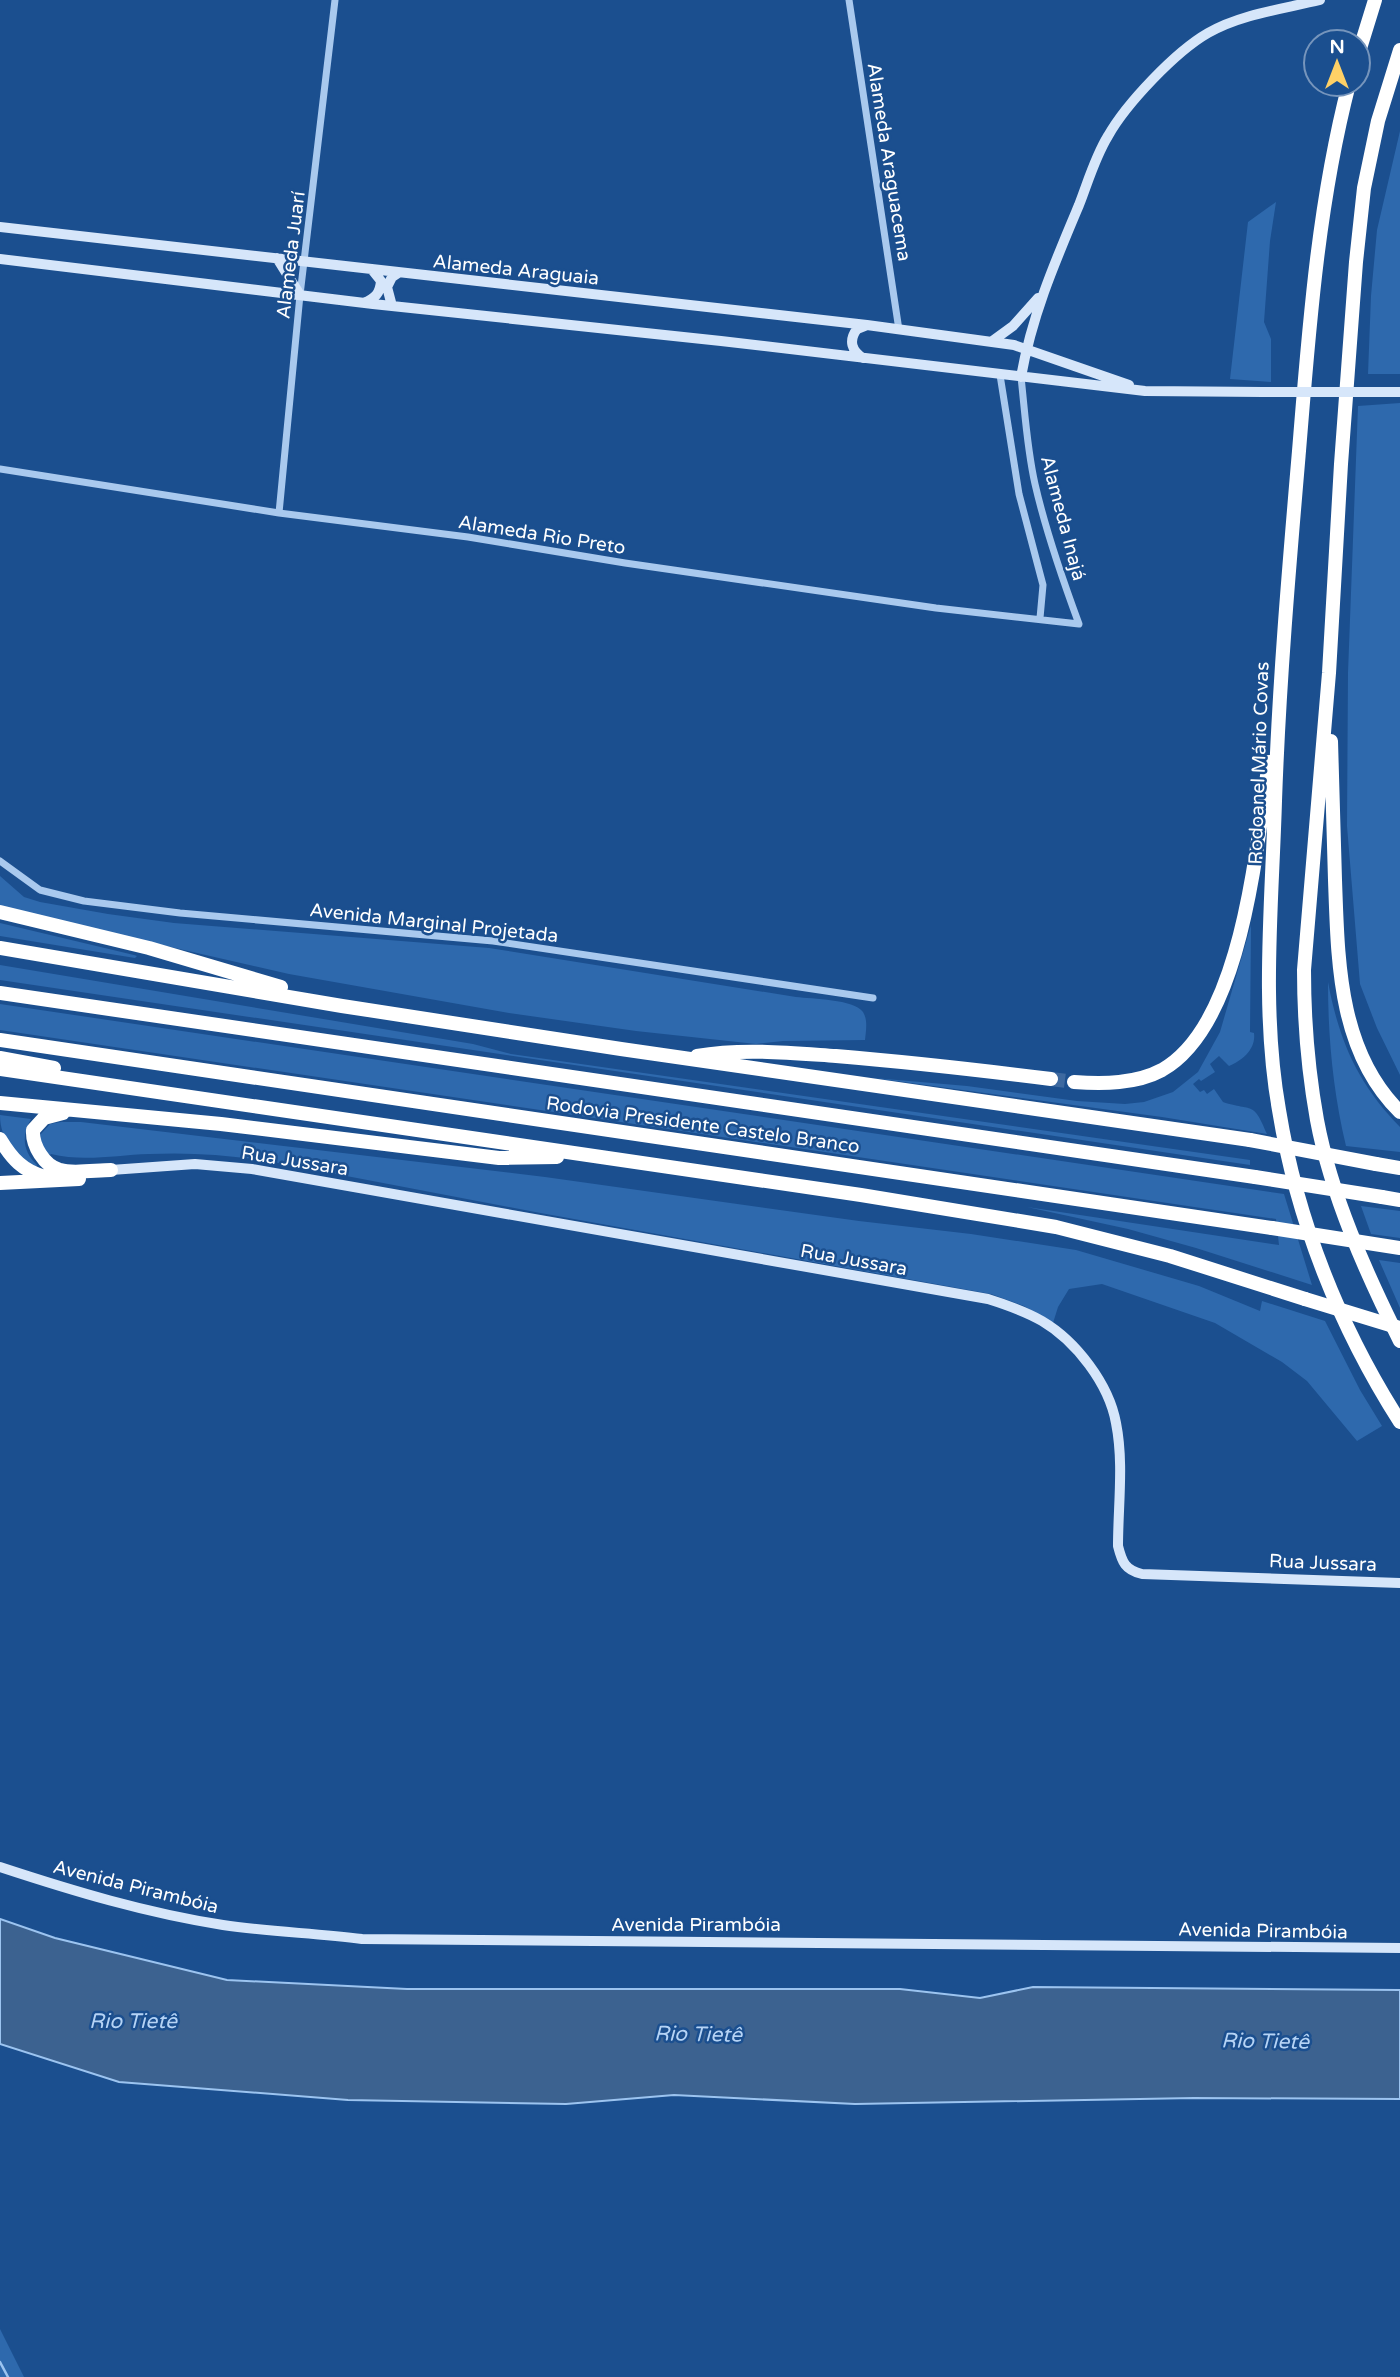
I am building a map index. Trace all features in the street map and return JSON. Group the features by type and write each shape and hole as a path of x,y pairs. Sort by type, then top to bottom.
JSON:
{"highway":[{"path":"1366,28 1375,0"},
{"path":"1400,50 1378,121 1364,188 1356,262 1340,464 1329,673 1304,970 1304,1018 1318,1123 1342,1210 1400,1341"},
{"name":"Rodoanel Mário Covas","path":"1346,98 1328,179 1308,338 1279,697 1269,1000 1278,1109 1289,1163 1326,1279 1355,1342 1400,1422"},
{"path":"1329,673 1338,961 1345,1007 1360,1055 1387,1099 1400,1112"},
{"path":"1074,1082 1095,1084 1129,1081 1162,1070 1186,1051 1206,1024 1231,967 1242,928 1279,697"},
{"path":"0,912 149,948 342,1006"},
{"path":"0,948 342,1006 1250,1140 1400,1168"},
{"name":"Rodovia Presidente Castelo Branco","path":"0,993 1400,1200"},
{"name":"Rodovia Presidente Castelo Branco","path":"0,1040 1400,1248"},
{"path":"683,1058 737,1052 800,1054 913,1062 1051,1079"},
{"path":"0,1058 142,1084 180,1096"},
{"path":"0,1069 861,1195 1056,1227 1170,1256 1400,1328"},
{"path":"0,1103 221,1124 499,1158 587,1155"},
{"path":"73,1111 44,1118 38,1123 33,1135 37,1149 59,1170 111,1170"},
{"path":"0,1139 14,1161 23,1168 30,1173 57,1180"},
{"path":"0,1183 86,1179 111,1170"}],"street":[{"name":"Alameda Juarí","path":"279,513 300,295 335,0"},
{"name":"Alameda Araguacema","path":"849,0 899,330"},
{"path":"1021,377 1042,293 1107,137 1115,124 1179,54 1209,32 1253,16 1320,0"},
{"name":"Alameda Araguaia","path":"0,228 867,325 991,342 1027,348 1144,391"},
{"path":"277,258 300,295"},
{"path":"0,259 1144,391 1400,392"},
{"path":"364,303 373,299 379,291 381,281 373,271"},
{"path":"392,306 387,287 391,277 398,273"},
{"path":"991,342 1013,326 1042,293"},
{"path":"863,358 854,351 851,340 857,329 867,325"},
{"name":"Alameda Inajá","path":"1000,374 1019,494 1043,586 1040,618"},
{"name":"Alameda Inajá","path":"1021,377 1035,485 1079,624"},
{"name":"Alameda Rio Preto","path":"0,469 279,513 468,537 625,563 936,608 1079,624"},
{"name":"Avenida Marginal Projetada","path":"0,862 40,890 84,901 180,913 493,941 873,998"},
{"name":"Rua Jussara","path":"111,1170 195,1164 252,1169 988,1299 1020,1309 1045,1323 1078,1352 1101,1384 1110,1402 1118,1440 1118,1546 1121,1561 1127,1569 1142,1574 1400,1584"},
{"name":"Avenida Pirambóia","path":"0,1867 88,1896 173,1916 248,1928 362,1939 1400,1948"}],"shaded area":[{"path":"1400,131 1400,374 1368,374 1377,230"},
{"path":"1276,202 1264,322 1271,339 1271,382 1230,379 1248,222"},
{"path":"1400,403 1400,1075 1377,1028 1360,984 1347,826 1348,673 1358,406"},
{"path":"0,876 24,897 108,914 174,923 489,948 842,1002 851,1004 865,1015 865,1040 756,1044 636,1031 509,1013 289,974 0,908"},
{"path":"0,923 137,956 135,958 0,936"},
{"path":"1251,925 1250,1032 1254,1033 1253,1044 1244,1057 1229,1066 1219,1056 1210,1064 1215,1072 1193,1084 1200,1092 1204,1090 1207,1094 1214,1089 1223,1102 1251,1109 1258,1116 1267,1134 874,1078 1125,1104 1144,1102 1173,1092 1198,1072 1220,1032"},
{"path":"0,965 473,1044 511,1054 1250,1160 1250,1165 0,980"},
{"path":"1328,982 1338,1024 1352,1060 1385,1111 1400,1127 1400,1152 1346,1146 1332,1064"},
{"path":"0,1004 1284,1194 1312,1285 1128,1229 1027,1207 1279,1245 1276,1219 0,1030"},
{"path":"0,1115 31,1119 25,1144 37,1165 35,1169 6,1140"},
{"path":"81,1122 545,1177 1076,1250 1199,1286 1260,1311 1262,1301 1325,1321 1360,1390 1382,1426 1357,1441 1307,1381 1282,1362 1215,1323 1102,1284 1069,1289 1058,1307 1053,1323 1024,1306 991,1294 268,1161 194,1154 88,1158 50,1155 43,1150 40,1135 50,1124"},
{"path":"1361,1206 1400,1211 1400,1238 1371,1234"},
{"path":"1379,1260 1400,1263 1400,1308"},
{"path":"0,2329 24,2377 0,2377"}],"water":[{"name":"Rio Tietê","path":"0,1919 55,1938 227,1980 407,1989 900,1989 980,1998 1033,1987 1400,1990 1400,2099 1194,2098 855,2104 674,2095 566,2104 348,2100 119,2082 0,2044"}],"waterway":[{"path":"0,2362 8,2377"}],"tunnel":[{"path":"1051,1079 1074,1082"}]}
